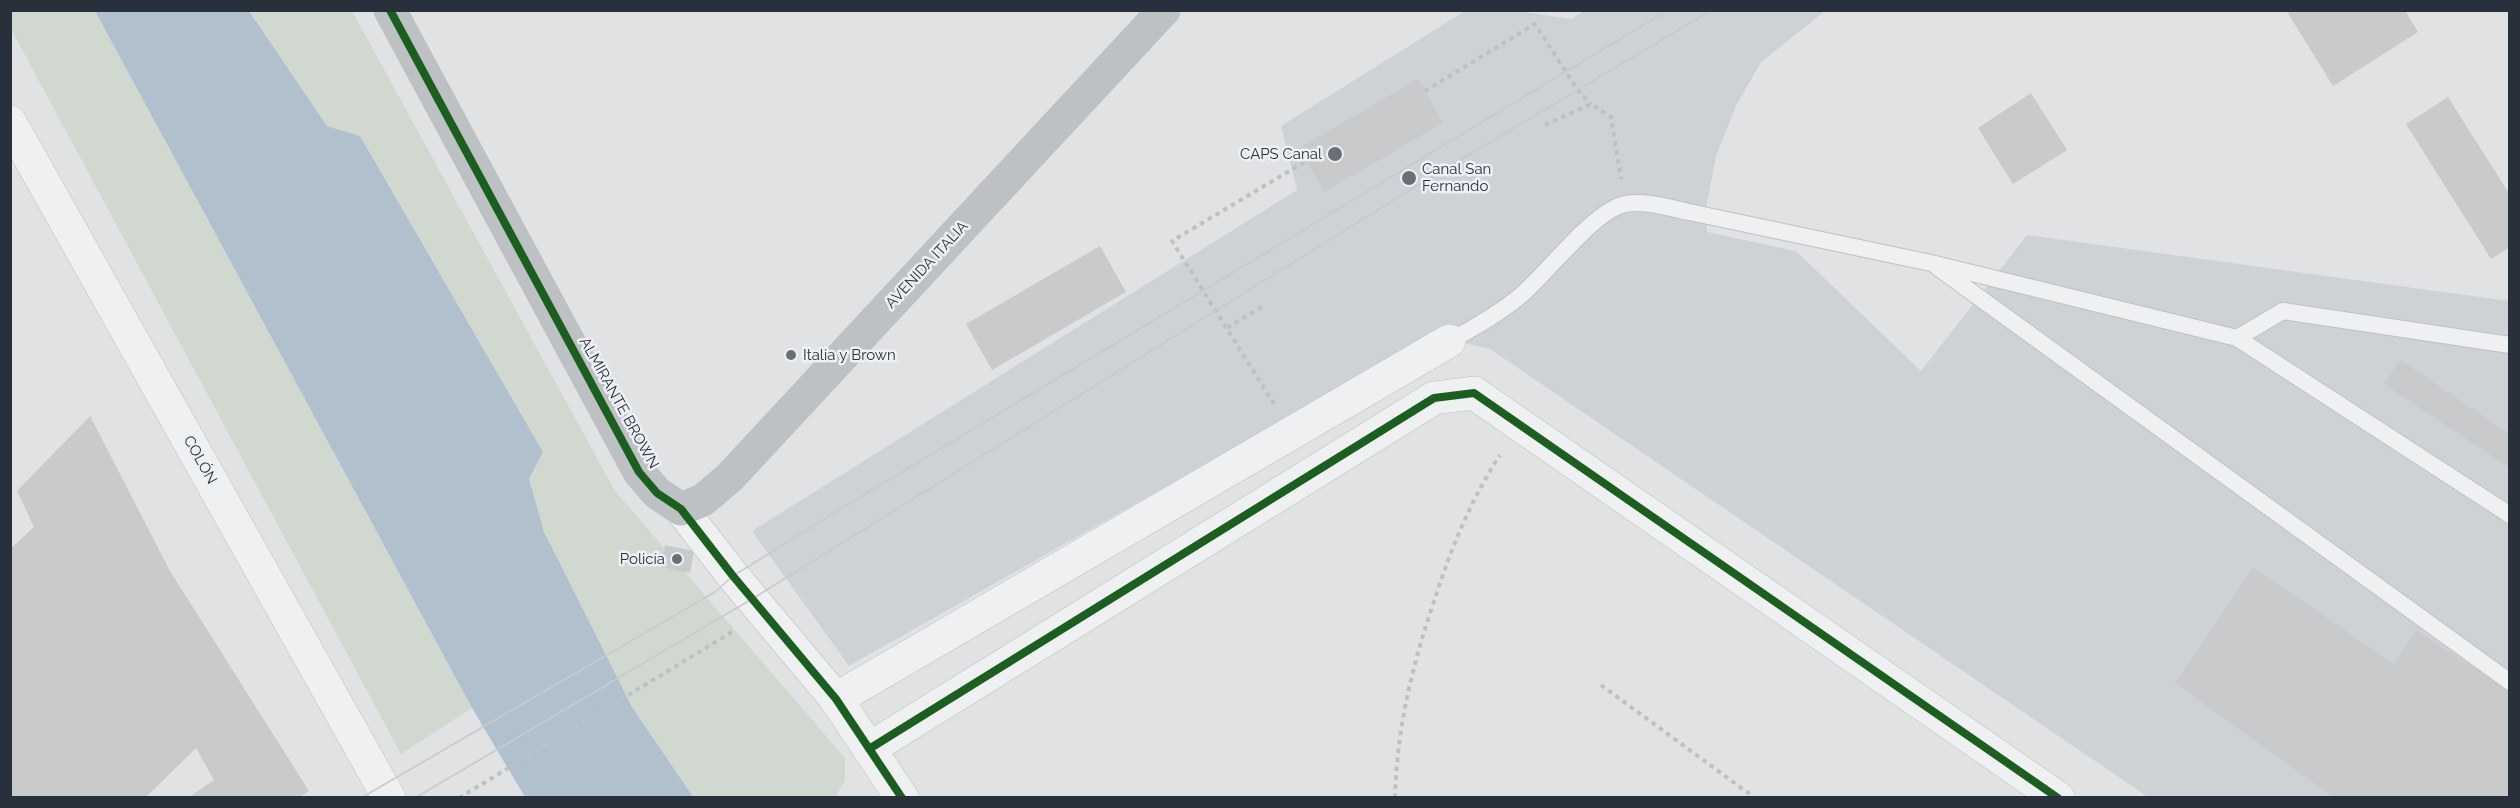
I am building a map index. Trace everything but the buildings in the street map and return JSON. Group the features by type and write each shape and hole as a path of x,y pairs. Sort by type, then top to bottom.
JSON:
{"street":[{"name":"ALMIRANTE BROWN","path":"390,10 639,472 657,494 681,509 733,576 836,699 902,798"},
{"name":"AVENIDA ITALIA","path":"681,509 703,500 730,477 1153,15"},
{"name":"COLÓN","path":"10,122 389,798"},
{"path":"836,699 1449,341"},
{"path":"869,748 1434,398 1474,393 2058,798"}],"lane":[{"path":"1449,341 1476,327 1519,297 1599,218 1625,204 1689,212 1930,263 2237,338 2510,515"},
{"path":"1930,263 2510,682"},
{"path":"2237,338 2283,311 2510,345"}],"path":[{"path":"1425,91 1535,24 1577,89 1591,104 1611,117 1625,204"},
{"path":"1545,125 1591,104"},
{"path":"1292,433 1173,241 1306,161"},
{"path":"1227,328 1262,307"},
{"path":"1395,798 1396,749 1413,663 1455,538 1479,488 1501,453"},
{"path":"459,798 713,644"},
{"path":"1601,685 1755,798"}],"shaded area":[{"path":"1585,10 1825,11 1761,62 1736,106 1716,156 1706,209 1707,232 1796,251 1921,371 2027,235 2509,301 2509,797 2148,797 1490,349 1433,335 849,666 752,531 1297,190 1281,126 1465,11 1517,11 1571,19"},
{"path":"10,11 95,11 472,708 401,754 11,29"},
{"path":"249,11 352,11 615,491 845,758 845,781 835,797 693,798 690,794 632,707 543,532 529,479 543,452 360,136 327,126"}],"water":[{"path":"95,11 249,11 327,126 360,136 543,452 529,479 544,532 632,707 693,797 525,797 472,708"}],"tram line":[{"path":"361,798 715,592 733,576 826,518 1668,10"},
{"path":"415,798 752,599 1413,188 1712,10"}],"cycle path":[{"path":"390,10 639,472 657,493 681,509 733,576 836,699 902,798"},
{"path":"869,749 1434,398 1474,393 2058,798"}],"place":[{"name":"CAPS Canal","path":"1335,154"},
{"name":"Canal San Fernando","path":"1409,178"},
{"name":"Italia y Brown","path":"791,355"},
{"name":"Policía","path":"677,559"}]}
